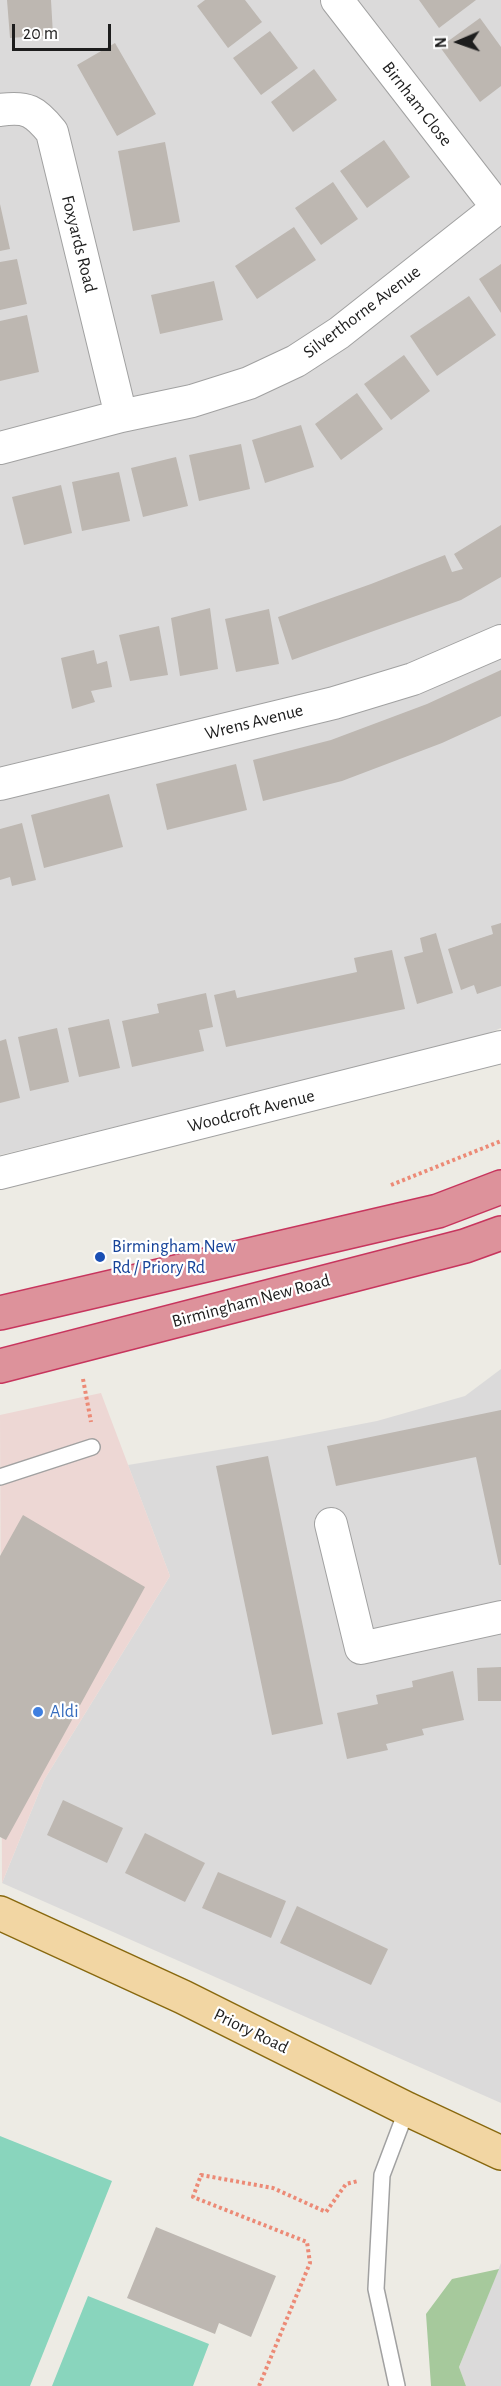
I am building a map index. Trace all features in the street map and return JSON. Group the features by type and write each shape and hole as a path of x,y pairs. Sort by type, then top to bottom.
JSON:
{"highway":[{"path":"0,1312 438,1211 501,1187"},
{"name":"Birmingham New Road","path":"0,1366 465,1246 501,1233"}],"main road":[{"name":"Priory Road","path":"0,1913 183,1997 407,2109 501,2153"}],"street":[{"name":"Birnham Close","path":"336,0 499,206"},
{"name":"Foxyards Road","path":"0,110 19,107 38,115 52,132 121,416"},
{"name":"Silverthorne Avenue","path":"0,448 121,416 192,401 249,383 296,362 339,333 499,206"},
{"name":"Wrens Avenue","path":"0,784 334,703 413,679 501,641"},
{"name":"Woodcroft Avenue","path":"0,1173 501,1047"},
{"path":"331,1524 361,1648 501,1617"}],"lane":[{"path":"0,1477 92,1448"},
{"path":"397,2386 376,2289 382,2175 407,2109"}],"path":[{"path":"86,1393 90,1409"},
{"path":"259,2386 310,2263 307,2242 193,2197 201,2175 273,2188 326,2212 346,2184 382,2175"}],"shaded area":[{"path":"0,0 501,0 501,1028 484,1035 361,1067 0,1155"},
{"path":"501,1369 501,2103 2,1883 44,1780 170,1576 128,1465 377,1421 465,1396"},
{"path":"101,1393 170,1576 44,1780 2,1883 0,1415"},
{"path":"501,2263 501,2386 466,2386 459,2367"}],"green space":[{"path":"0,2136 112,2181 30,2386 0,2386"},
{"path":"499,2269 459,2367 466,2386 431,2386 426,2314 452,2279"},
{"path":"88,2296 209,2344 193,2386 52,2386"}],"building":[{"path":"7,0 51,0 53,35 10,38"},
{"path":"205,0 245,0 262,22 228,48 197,6"},
{"path":"419,0 476,0 439,28"},
{"path":"480,18 501,47 501,86 480,102 440,47"},
{"path":"270,31 298,68 261,95 233,58"},
{"path":"115,43 156,114 117,136 77,65"},
{"path":"314,69 337,100 293,132 271,102"},
{"path":"384,140 410,177 367,208 340,171"},
{"path":"165,142 180,222 133,231 118,151"},
{"path":"333,182 358,219 321,245 295,208"},
{"path":"0,204 10,249 0,251"},
{"path":"294,227 316,260 257,299 235,266"},
{"path":"17,259 27,304 0,310 0,262"},
{"path":"501,264 501,313 479,279"},
{"path":"214,281 223,320 160,334 151,295"},
{"path":"469,296 496,335 437,376 410,336"},
{"path":"27,315 39,372 0,381 0,321"},
{"path":"404,355 430,391 391,420 364,384"},
{"path":"357,393 383,429 341,460 315,424"},
{"path":"301,425 314,467 265,483 252,440"},
{"path":"241,444 250,489 199,501 189,455"},
{"path":"176,457 188,506 143,517 131,468"},
{"path":"119,472 130,521 82,531 72,482"},
{"path":"61,485 72,533 24,545 12,497"},
{"path":"501,525 501,577 461,600 292,660 278,617 445,555 452,572 463,569 454,554"},
{"path":"210,608 218,669 180,676 171,618"},
{"path":"269,609 279,664 236,672 225,619"},
{"path":"159,626 168,675 130,681 119,635"},
{"path":"94,650 97,664 107,661 112,687 91,691 95,702 72,709 61,658"},
{"path":"501,670 501,716 442,743 342,781 263,801 253,760 331,740 427,704"},
{"path":"236,764 247,810 167,830 156,784"},
{"path":"109,794 123,847 44,868 31,815"},
{"path":"22,823 36,880 12,886 10,877 0,880 0,829"},
{"path":"501,923 501,986 477,994 474,985 461,990 448,949 493,934 491,926"},
{"path":"436,933 453,993 417,1004 404,957 423,952 420,938"},
{"path":"392,950 405,1009 226,1047 214,995 235,990 237,998 357,972 354,958"},
{"path":"206,993 213,1027 199,1030 204,1051 132,1067 122,1021 159,1013 157,1004"},
{"path":"109,1019 120,1068 79,1077 68,1028"},
{"path":"57,1028 69,1082 30,1091 18,1037"},
{"path":"6,1039 20,1098 0,1103 0,1041"},
{"path":"501,1410 501,1565 499,1565 476,1457 336,1486 327,1446"},
{"path":"268,1456 323,1724 272,1735 216,1466"},
{"name":"Aldi","path":"23,1515 145,1587 6,1840 0,1837 0,1556"},
{"path":"501,1667 501,1701 478,1701 477,1668"},
{"path":"453,1671 464,1720 422,1729 424,1735 386,1744 388,1750 347,1759 337,1713 378,1704 376,1695 413,1687 412,1681"},
{"path":"63,1800 123,1828 107,1863 47,1835"},
{"path":"145,1833 205,1863 185,1902 125,1873"},
{"path":"218,1872 286,1901 271,1938 202,1908"},
{"path":"297,1906 388,1949 371,1985 280,1943"},
{"path":"156,2227 276,2276 251,2337 219,2323 215,2334 127,2298"}],"place":[{"name":"Birmingham New Rd / Priory Rd","path":"100,1257"},
{"name":"Aldi","path":"38,1712"}]}
